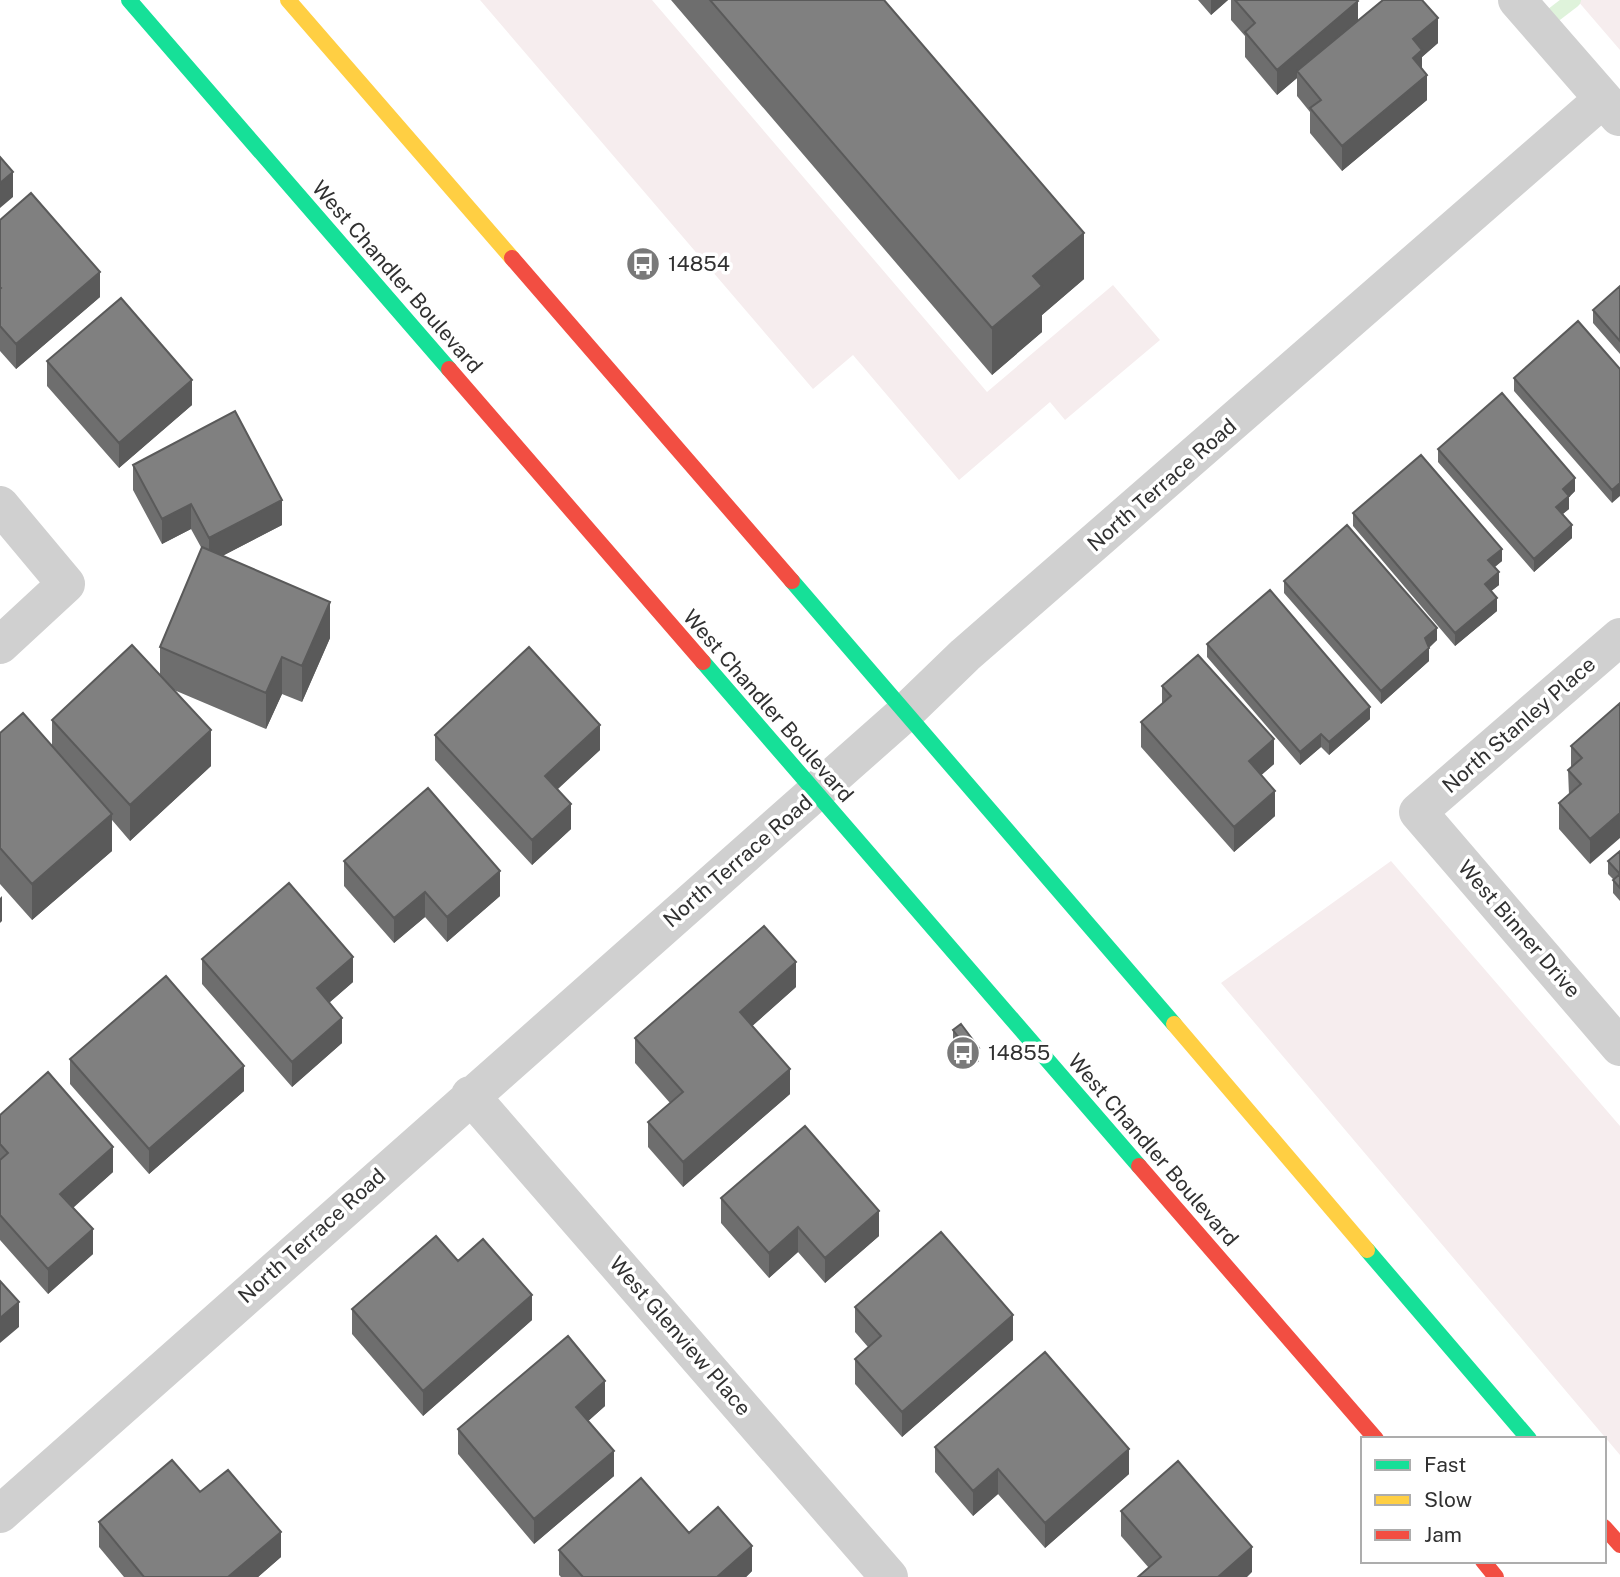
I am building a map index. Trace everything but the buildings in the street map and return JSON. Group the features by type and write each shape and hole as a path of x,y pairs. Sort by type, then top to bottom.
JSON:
{"main road":[{"name":"West Chandler Boulevard","path":"129,0 1374,1437"},
{"path":"288,0 906,712 1527,1437"},
{"path":"1606,1529 1620,1545"},
{"path":"1485,1563 1496,1577"}],"street":[{"path":"1517,0 1611,109"},
{"name":"North Terrace Road","path":"0,1514 470,1095 816,793 965,655 1611,109"},
{"path":"0,505 66,584 0,645"},
{"name":"North Stanley Place","path":"1419,812 1620,638"},
{"name":"West Binner Drive","path":"1419,812 1620,1047"},
{"name":"West Glenview Place","path":"470,1095 889,1577"}],"shaded area":[{"path":"480,0 652,0 987,392 1113,285 1160,340 1065,420 1050,402 959,480 853,355 813,389"},
{"path":"1577,0 1620,0 1620,50"},
{"path":"1391,861 1620,1126 1620,1455 1606,1437 1221,983"}],"waterway":[{"path":"1539,26 1573,0"}],"traffic: fast":[{"path":"129,0 449,369"},
{"path":"792,581 1174,1024"},
{"path":"703,662 1139,1166"},
{"path":"1367,1250 1527,1437"}],"traffic: slow":[{"path":"288,0 512,258"},
{"path":"1174,1024 1367,1250"}],"traffic: jam":[{"path":"512,258 792,581"},
{"path":"449,369 703,662"},
{"path":"1139,1166 1374,1437"},
{"path":"1606,1529 1620,1545"},
{"path":"1485,1563 1496,1577"}],"place":[{"name":"14854","path":"643,264"},
{"name":"14855","path":"963,1053"}]}
